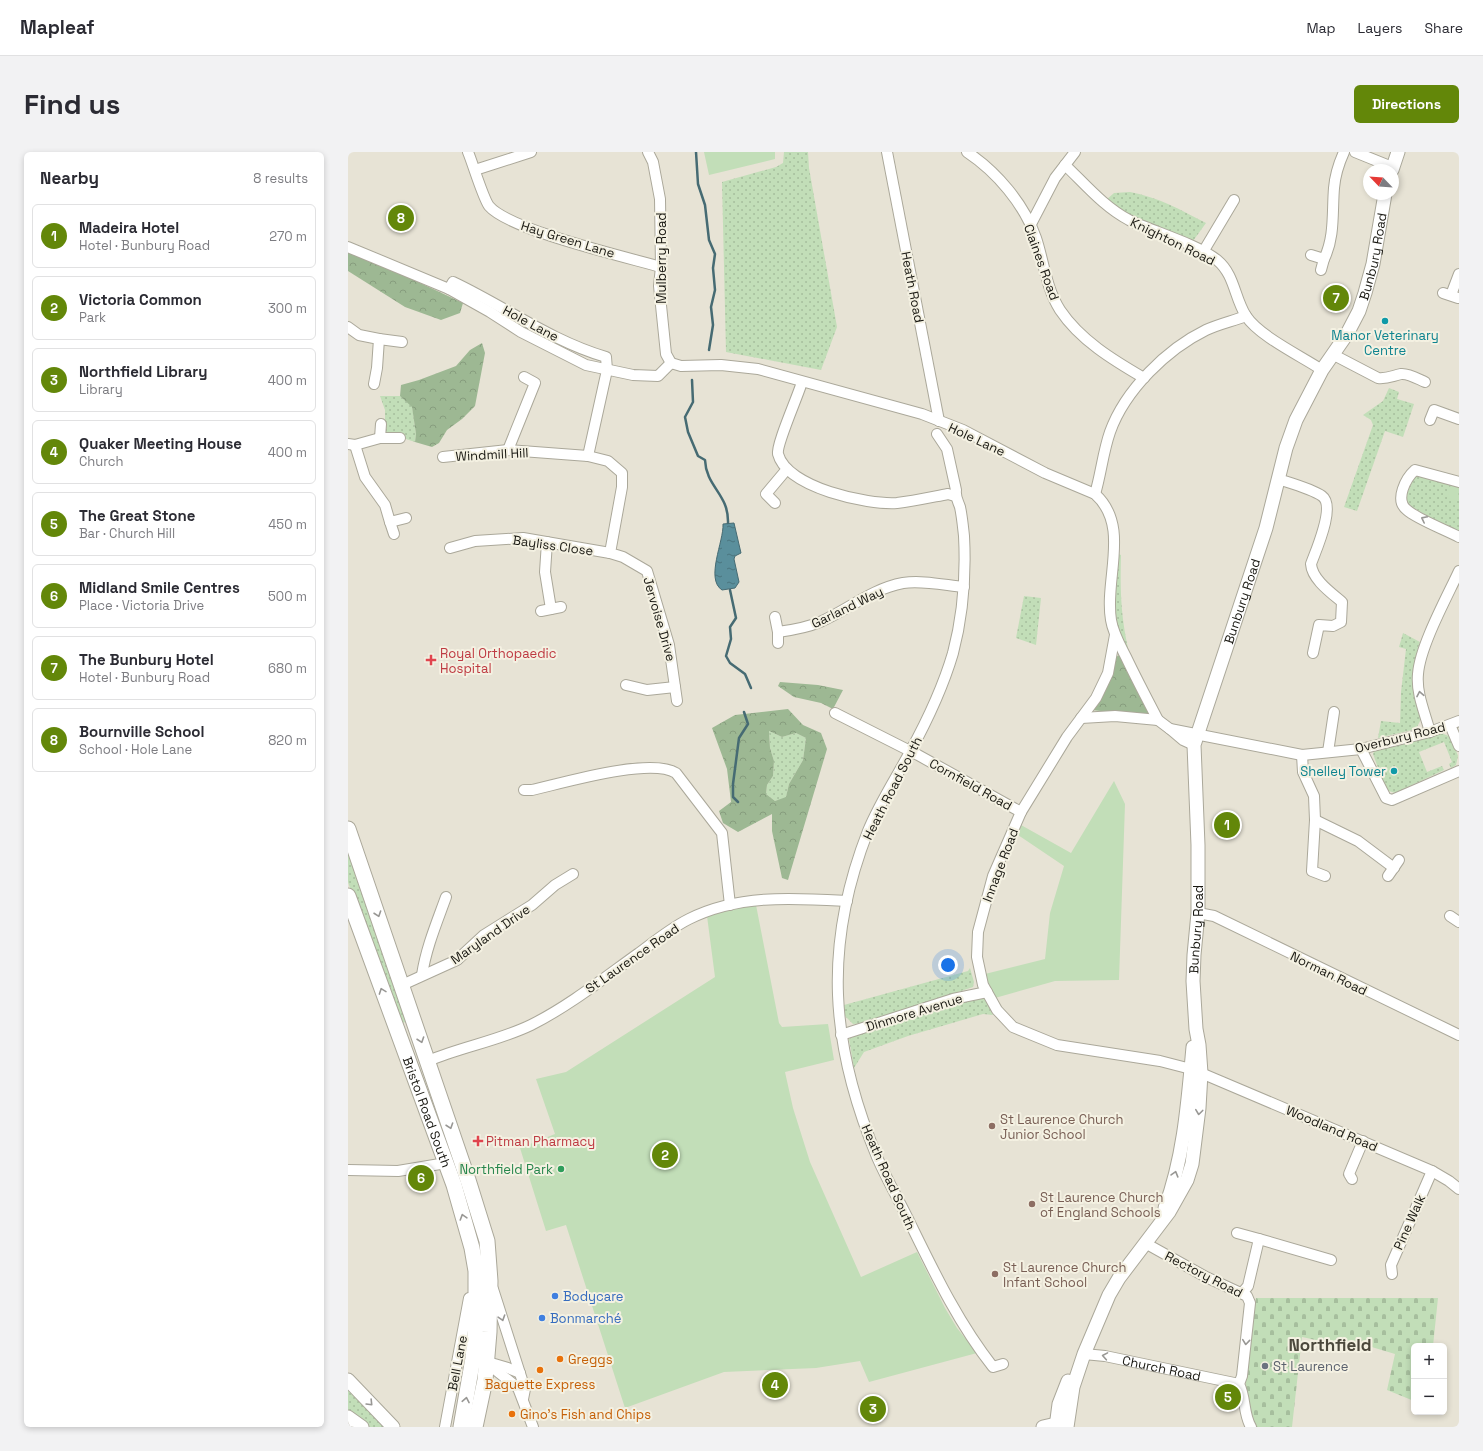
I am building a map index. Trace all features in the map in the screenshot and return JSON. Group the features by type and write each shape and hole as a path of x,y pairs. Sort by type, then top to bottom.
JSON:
{"highway":[{"name":"Bristol Road South","path":"348,829 413,1016 483,1226 488,1249 490,1281 480,1360"},
{"name":"Bristol Road South","path":"348,896 446,1163 472,1248 476,1271 476,1312 480,1360"},
{"path":"395,1027 405,1028 413,1016"},
{"path":"410,1066 428,1061"},
{"path":"461,1427 480,1360"},
{"path":"475,1427 485,1380 480,1360"}],"main road":[{"path":"1394,164 1398,152"},
{"name":"Bunbury Road","path":"1084,1354 1109,1295 1119,1278 1179,1195 1192,1164 1199,1108 1196,1071 1200,1045 1196,1029 1194,955 1198,913 1196,739 1266,528 1278,480 1296,420 1322,370 1347,334 1365,294 1373,264 1384,200"},
{"path":"1042,1427 1060,1426 1058,1411 1065,1387 1084,1354"},
{"path":"348,1380 393,1427"},
{"path":"348,1417 362,1427"}],"street":[{"name":"Hay Green Lane","path":"468,152 488,204 497,214 531,229 661,267"},
{"path":"475,170 531,152"},
{"name":"Mulberry Road","path":"648,152 653,162 660,199 661,267 659,286 666,354 671,363"},
{"name":"Heath Road","path":"887,152 939,421"},
{"name":"Claines Road","path":"967,152 980,160 1006,184 1030,226 1035,238 1047,284 1060,309 1074,327 1099,350 1144,378"},
{"path":"1030,226 1055,178 1075,152"},
{"path":"1321,270 1328,251 1331,236 1334,186 1344,152"},
{"path":"1355,152 1381,164"},
{"name":"Knighton Road","path":"1065,165 1109,208 1129,220 1216,259 1228,270 1246,316 1272,338 1322,370"},
{"path":"1203,252 1234,200"},
{"name":"Hole Lane","path":"348,247 449,289 453,282 564,341 606,357 607,370"},
{"path":"1311,255 1324,259"},
{"path":"1451,295 1459,274"},
{"path":"1096,494 1111,430 1128,399 1144,378 1165,357 1188,340 1207,330 1246,316"},
{"path":"348,327 359,335 402,342"},
{"path":"374,384 377,368 379,339"},
{"path":"1332,354 1378,378 1385,379 1401,374 1407,374 1425,382"},
{"path":"610,554 622,487 622,473 608,461 588,456 607,370 658,376 671,363"},
{"name":"Hole Lane","path":"671,363 681,366 721,365 758,369 922,414 963,430 1045,473 1096,494 1111,514 1114,533 1110,587 1111,620 1115,635 1158,720 1170,729 1196,739"},
{"path":"508,450 535,383 524,377"},
{"path":"802,382 778,449 782,462 787,469 812,484 860,501 897,503 948,494 955,496"},
{"path":"1430,420 1434,410 1456,422"},
{"path":"380,438 381,424"},
{"name":"Heath Road South","path":"937,434 946,450 956,490 955,496 960,508 964,536 964,587 953,652 942,685 911,752 869,830 852,880 847,901 837,970 838,1003 841,1035 848,1070 863,1118 878,1158 923,1250 959,1317 979,1349 993,1367 1003,1364"},
{"path":"394,534 385,505 365,477 351,444 380,438 400,438"},
{"name":"Windmill Hill","path":"443,457 508,450 588,456"},
{"path":"775,503 766,494 787,469"},
{"path":"1459,482 1415,470 1408,476 1401,501 1406,510 1459,537"},
{"path":"1278,480 1322,496 1328,504 1328,514 1311,564 1312,572 1327,590 1342,602 1342,613 1341,622 1333,626 1319,625 1314,653"},
{"path":"390,522 406,518"},
{"name":"Bayliss Close","path":"450,548 475,541 523,538 610,554"},
{"path":"547,542 544,572 551,609"},
{"name":"Jervoise Drive","path":"610,554 627,559 647,571 669,645 677,701"},
{"path":"1430,732 1419,692 1418,674 1431,632 1459,571"},
{"name":"Garland Way","path":"778,632 796,630 816,623 866,596 902,583 964,587"},
{"path":"775,617 778,632 778,643"},
{"name":"Innage Road","path":"1115,635 1108,673 1096,698 1045,771 1021,812 992,876 978,932 977,957 983,985 997,1010 1013,1027 1029,1035 1057,1045 1160,1061 1196,1071"},
{"path":"626,685 647,690 675,687"},
{"path":"1328,752 1334,712"},
{"name":"Cornfield Road","path":"836,713 1021,812"},
{"path":"1081,718 1115,716 1158,720"},
{"path":"1454,723 1459,746"},
{"name":"Overbury Road","path":"1196,739 1302,755 1361,749 1430,732 1454,723"},
{"path":"1361,749 1386,798 1392,800 1459,771"},
{"path":"1302,755 1303,772 1314,796 1315,820 1312,871 1326,876"},
{"path":"524,790 532,790 634,768 668,768 676,773 722,833 730,905"},
{"path":"1315,820 1358,841 1394,868"},
{"name":"Maryland Drive","path":"402,985 457,960 484,935 532,905 555,885 573,874"},
{"path":"422,975 424,961 446,897"},
{"name":"St Laurence Road","path":"428,1061 441,1054 530,1026 592,988 663,935 689,919 708,911 760,899 784,898 847,901"},
{"name":"Norman Road","path":"1198,913 1214,916 1337,978 1459,1036"},
{"path":"1450,916 1459,922"},
{"name":"Dinmore Avenue","path":"841,1035 953,999 987,992"},
{"name":"Woodland Road","path":"1196,1071 1432,1171 1459,1189"},
{"path":"1348,1175 1363,1141"},
{"path":"348,1170 398,1171 446,1163"},
{"name":"Pine Walk","path":"1392,1274 1391,1265 1432,1171"},
{"path":"1237,1233 1331,1260"},
{"path":"1242,1293 1248,1286 1259,1239"},
{"name":"Rectory Road","path":"1145,1244 1206,1277 1248,1296 1250,1303 1242,1376 1239,1384"},
{"name":"Bristol Road South","path":"490,1281 525,1389 523,1399"},
{"name":"Bell Lane","path":"445,1427 469,1298"},
{"name":"Church Road","path":"1084,1354 1105,1356 1239,1384"},
{"path":"480,1360 520,1373"},
{"name":"Bristol Road South","path":"480,1360 518,1388 533,1427"},
{"path":"1239,1384 1243,1395 1248,1422 1251,1427"}],"green space":[{"path":"704,152 775,152 775,159 709,175"},
{"path":"784,152 808,152 809,168 837,327 821,370 726,352 722,182 776,167 783,163"},
{"path":"1130,192 1160,201 1206,223 1193,241 1132,218 1106,200 1114,193"},
{"path":"348,252 384,266 463,303 460,313 441,320 405,307 348,271"},
{"path":"482,343 485,353 475,406 462,419 447,430 439,443 432,447 415,442 416,434 412,407 400,396 401,385 456,366 470,350"},
{"path":"1389,388 1399,392 1397,399 1414,404 1403,437 1385,431 1357,511 1344,507 1373,425 1371,420 1363,415 1383,401"},
{"path":"380,396 400,396 412,406 416,434 415,442 385,432 385,410"},
{"path":"1415,475 1459,484 1459,533 1408,505 1406,496"},
{"path":"1452,481 1459,484 1458,501 1447,498"},
{"path":"1118,554 1121,555 1122,606 1130,656 1116,631 1114,598"},
{"path":"1024,596 1041,598 1036,645 1016,638"},
{"path":"1403,633 1420,642 1415,662 1415,680 1421,719 1416,729 1378,738 1381,721 1400,723 1401,692 1406,649 1399,647"},
{"path":"1119,655 1151,716 1091,710 1116,657"},
{"path":"780,682 818,685 843,690 833,709 821,703 794,697 778,686"},
{"path":"788,709 803,725 821,733 827,749 788,880 782,878 772,831 772,814 738,832 723,823 719,811 731,802 727,769 712,728 735,715","holes":["769,731 782,737 796,733 806,738 803,760 789,784 786,797 775,801 766,794 767,785 773,776 774,761 770,748"]},
{"path":"769,731 782,737 796,733 806,738 803,760 789,784 786,798 775,801 766,794 767,785 773,776 774,761 770,748"},
{"path":"1441,733 1451,737 1458,756 1456,765 1451,768 1449,764 1452,762 1444,742 1419,752 1427,772 1442,766 1444,770 1395,793 1386,790 1373,754 1375,749"},
{"path":"1114,781 1125,804 1119,980 1055,981 995,998 990,990 985,974 1045,959 1050,913 1064,866 1018,835 1021,825 1071,853"},
{"path":"348,846 407,1019 401,1024 395,1020 348,882"},
{"path":"756,905 779,1023 782,1027 828,1024 834,1060 785,1072 793,1108 810,1162 861,1277 917,1252 945,1308 957,1328 977,1353 869,1382 860,1361 816,1368 724,1372 625,1408 566,1225 546,1231 520,1148 555,1134 536,1079 566,1072 715,977 707,916 733,908"},
{"path":"970,968 974,982 973,987 865,1023 853,1024 844,1015 844,1005 968,971"},
{"path":"981,996 986,1000 993,1015 983,1014 908,1036 864,1052 854,1068 849,1039 872,1028"},
{"path":"1256,1298 1438,1298 1433,1343 1411,1343 1411,1400 1387,1390 1395,1354 1355,1342 1353,1348 1302,1337 1292,1427 1256,1427 1250,1414 1247,1398 1246,1364"},
{"path":"348,1389 384,1427 368,1427 348,1413"}],"water":[{"path":"734,523 741,553 735,556 734,559 739,582 735,588 722,590 717,585 715,577 716,559 723,531 723,524"}],"waterway":[{"path":"696,152 698,184 705,205 709,240 715,254 713,268 715,290 711,307 713,325 709,350"},
{"path":"692,380 693,402 685,417 688,432 698,456 705,460 709,477 725,505 728,523"},
{"path":"730,590 736,618 730,627 731,639 726,656 730,663 745,674 751,688"},
{"path":"738,802 733,797 733,784 739,738 748,724 744,712"}],"place":[{"name":"Bournville School","path":"401,218"},
{"name":"The Bunbury Hotel","path":"1336,298"},
{"name":"Manor Veterinary Centre","path":"1385,321"},
{"name":"Royal Orthopaedic Hospital","path":"431,660"},
{"name":"Shelley Tower","path":"1394,771"},
{"name":"Madeira Hotel","path":"1227,825"},
{"name":"St Laurence Church Junior School","path":"992,1126"},
{"name":"Pitman Pharmacy","path":"478,1141"},
{"name":"Victoria Common","path":"665,1155"},
{"name":"Northfield Park","path":"561,1169"},
{"name":"Midland Smile Centres","path":"421,1178"},
{"name":"St Laurence Church of England Schools","path":"1032,1204"},
{"name":"St Laurence Church Infant School","path":"995,1274"},
{"name":"Bodycare","path":"555,1296"},
{"name":"Bonmarché","path":"542,1318"},
{"name":"Greggs","path":"560,1359"},
{"name":"St Laurence","path":"1265,1366"},
{"name":"Baguette Express","path":"540,1370"},
{"name":"Quaker Meeting House","path":"775,1385"},
{"name":"The Great Stone","path":"1228,1397"},
{"name":"Northfield Library","path":"873,1409"},
{"name":"Gino's Fish and Chips","path":"512,1414"}],"district":[{"name":"Northfield","path":"1330,1345"}]}
